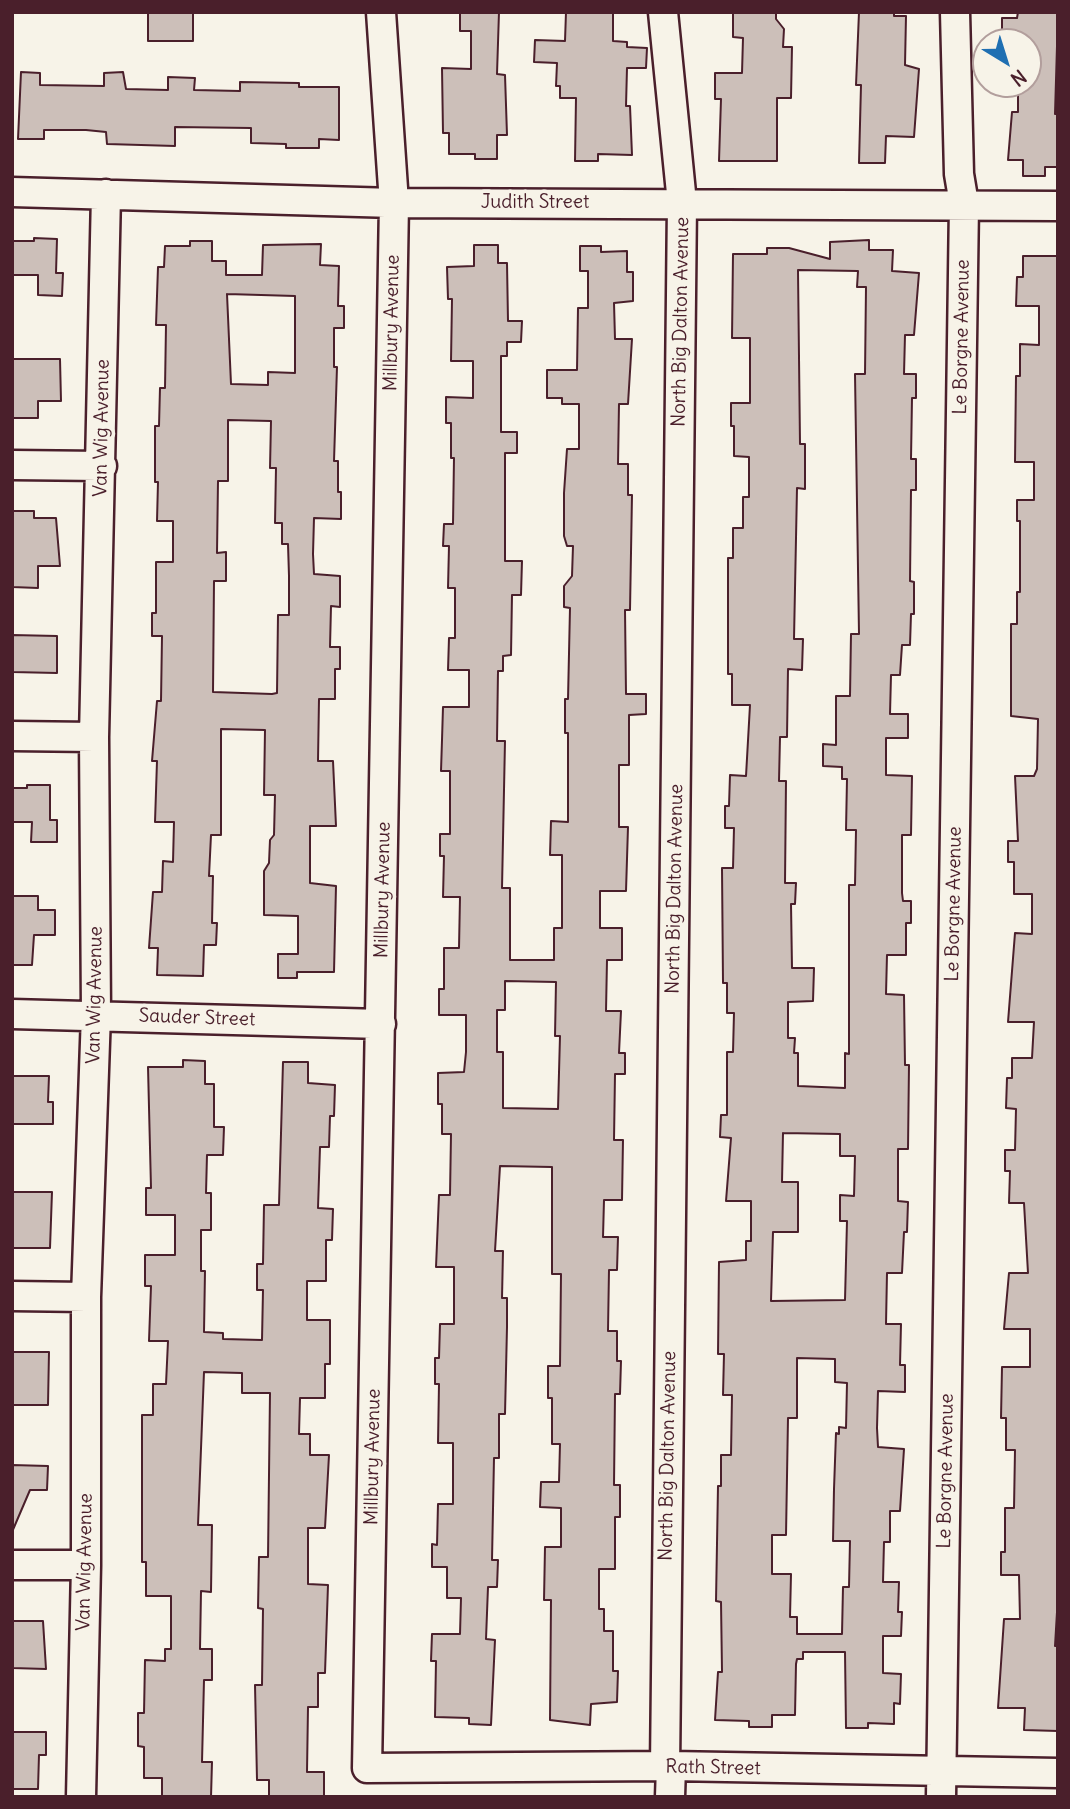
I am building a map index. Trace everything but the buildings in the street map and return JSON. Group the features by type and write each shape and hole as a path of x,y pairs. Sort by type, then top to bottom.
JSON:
{"street":[{"name":"Millbury Avenue","path":"367,1768 382,1024 394,203 381,12"},
{"name":"North Big Dalton Avenue","path":"663,12 682,203 668,1767 670,1797"},
{"name":"Le Borgne Avenue","path":"942,1784 964,204 959,174 955,12"},
{"name":"Judith Street","path":"12,192 394,203 1058,206"},
{"name":"Van Wig Avenue","path":"81,1797 86,1565 86,1297 96,1014 94,737 106,194"},
{"path":"12,465 102,466"},
{"path":"12,736 94,737"},
{"name":"Sauder Street","path":"12,1014 96,1014 382,1024"},
{"path":"12,1296 86,1297"},
{"path":"12,1565 86,1565"},
{"name":"Rath Street","path":"367,1768 668,1767 942,1784 1058,1773"}]}
